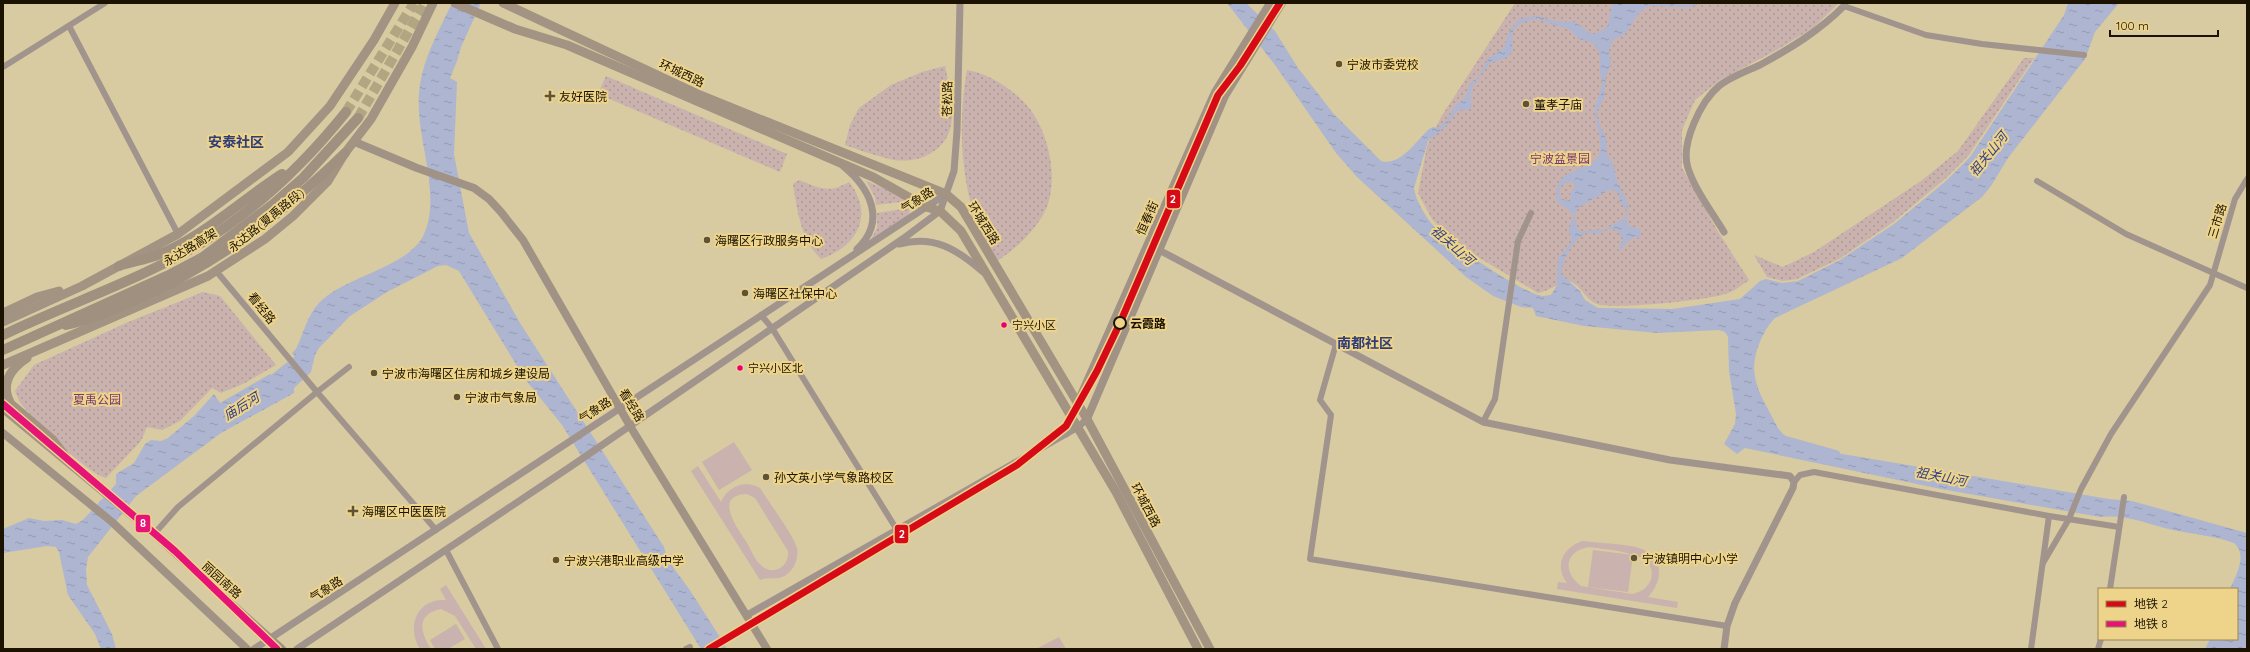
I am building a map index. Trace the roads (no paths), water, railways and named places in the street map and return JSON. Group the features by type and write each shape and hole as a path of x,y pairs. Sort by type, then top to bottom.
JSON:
{"highway":[{"name":"永达路高架","path":"3,336 82,298 132,278 198,245 228,225 256,203 307,158 346,112"},
{"name":"永达路高架","path":"3,350 43,331 90,315 203,257 272,206 303,178 358,118"},
{"path":"90,315 164,287 203,266 259,229 302,194 345,153"},
{"path":"119,266 156,256 196,235 258,189 307,158"}],"main road":[{"path":"3,322 82,286 178,234 288,152 311,129 339,93 395,3"},
{"name":"永达路(夏禹路段)","path":"3,365 217,272 265,239 312,199 328,181 345,153 355,142 371,119 412,48 433,3"},
{"name":"环城西路","path":"455,3 515,29 567,45 874,176 926,207 940,211 961,231 1078,427 1116,492 1198,649"},
{"name":"环城西路","path":"503,3 700,95 946,194 961,207 1087,419 1210,649"},
{"name":"恒春街","path":"1077,404 1216,92 1270,3"},
{"name":"恒春街","path":"1087,419 1225,96 1282,3"},
{"name":"看经路","path":"355,142 417,168 474,188 489,199 502,212 523,240 630,426 767,649"},
{"path":"3,313 37,297 82,286"},
{"path":"44,346 22,361 13,370 8,377 5,391 11,404 53,440 72,465"},
{"path":"3,409 72,465"},
{"path":"3,433 112,522 247,649"},
{"name":"丽园南路","path":"72,465 154,534 282,649"}],"street":[{"path":"3,67 105,3"},
{"name":"苍松路","path":"946,194 954,171 957,131 960,3"},
{"path":"1724,232 1687,167 1688,143 1695,119 1704,103 1720,85 1812,35 1845,5 1926,35 2027,49 2084,55"},
{"path":"69,26 178,234"},
{"path":"835,160 852,174 866,191 873,214 869,233 862,244 844,261"},
{"name":"三市路","path":"2043,563 2070,516 2080,490 2111,434 2210,285 2236,200 2247,179"},
{"path":"2037,181 2126,234 2247,288"},
{"name":"气象路","path":"254,649 436,530 619,407 946,194"},
{"name":"气象路","path":"297,649 570,467 893,246 940,211 946,194"},
{"path":"1483,422 1495,399 1518,241 1531,213"},
{"path":"893,246 911,241 930,241 964,256 987,275"},
{"path":"1159,250 1483,422 1670,460 1786,474 1790,476 1794,482"},
{"name":"看经路","path":"217,272 288,359 436,530"},
{"path":"761,315 772,328 898,530"},
{"path":"1336,344 1320,400 1331,415 1310,559 1727,626"},
{"path":"154,534 178,507 349,367"},
{"path":"1066,434 1071,416 1077,404"},
{"path":"747,615 1066,434 1078,427 1087,419"},
{"path":"1724,649 1727,626 1745,580 1793,488 1794,482 1800,475 1814,472 2049,516 2070,516 2119,527"},
{"path":"2110,588 2124,497"},
{"path":"2031,649 2049,516"},
{"path":"446,550 498,649"}],"water":[{"name":"庙后河","path":"452,3 481,3 461,47 450,78 457,82 454,154 469,233 520,323 664,547 671,565 689,589 727,649 701,649 562,425 525,379 459,271 446,265 438,266 387,292 350,316 319,348 315,355 311,372 294,388 294,393 221,433 136,496 88,557 86,569 87,585 112,634 116,649 101,649 95,634 68,595 59,552 56,547 47,546 3,553 3,529 29,518 44,521 62,520 76,524 83,520 116,484 116,474 134,463 145,444 151,440 161,441 168,438 194,416 214,394 220,403 270,374 271,375 295,356 292,353 296,349 306,324 319,303 330,294 344,286 405,255 416,245 424,234 430,205 428,174 420,126 420,82 433,42"},
{"path":"1227,3 1246,3 1275,31 1298,68 1333,113 1381,161 1388,162 1395,160 1408,151 1429,129 1433,127 1437,128 1446,122 1455,106 1465,98 1470,84 1480,74 1488,59 1504,48 1510,30 1519,19 1536,16 1555,21 1575,22 1590,33 1594,34 1603,30 1608,25 1612,3 1700,3 1690,7 1649,6 1639,13 1625,34 1613,40 1609,50 1611,64 1606,76 1604,98 1598,109 1597,117 1606,139 1607,154 1614,166 1617,181 1628,204 1627,223 1630,226 1639,229 1641,233 1639,238 1634,237 1623,246 1623,248 1618,250 1623,239 1617,230 1609,229 1599,233 1585,233 1568,251 1563,263 1561,274 1580,291 1585,300 1598,308 1672,309 1740,299 1760,281 1766,279 1782,283 1798,281 1840,260 1894,224 1947,180 1970,157 2064,15 2068,3 2119,3 2095,32 2085,59 2008,158 1991,186 1982,197 1902,258 1775,318 1770,323 1762,337 1756,353 1754,370 1755,377 1761,396 1778,428 1783,434 1801,447 2109,499 2132,501 2247,533 2247,645 2245,649 2205,649 2210,640 2238,640 2238,588 2230,588 2240,565 2240,553 2234,543 2173,530 2129,518 2110,516 2100,517 1941,489 1745,448 1737,454 1724,444 1735,424 1736,414 1729,371 1728,337 1725,332 1719,330 1657,333 1584,326 1536,316 1533,308 1521,307 1493,296 1466,277 1357,177 1336,153 1275,65","holes":["1538,19 1567,28 1581,40 1592,43 1598,50 1602,85 1595,109 1595,117 1600,141 1600,152 1598,157 1593,162 1565,176 1559,182 1557,201 1573,214 1569,231 1572,241 1558,259 1557,285 1551,295 1540,296 1529,292 1503,277 1473,258 1440,233 1417,200 1414,188 1428,141 1446,126 1457,111 1470,109 1472,106 1471,93 1475,83 1489,64 1505,58 1511,53 1512,36 1518,25 1525,21","1567,182 1572,182 1575,186 1570,194 1571,199 1567,201 1561,198 1559,193 1560,188","1611,189 1619,193 1619,200 1626,210 1626,217 1604,230 1582,232 1578,230 1574,216 1579,207"]}],"waterway":[{"name":"祖关山河","path":"1786,440 1836,454"}],"tunnel":[{"path":"346,112 414,3"},
{"path":"358,118 425,3"}],"metro line":[{"name":"2","path":"709,649 1017,465 1066,426 1097,371 1120,323 1218,95 1240,66 1280,3"},
{"name":"8","path":"3,404 175,551 277,649"}],"place":[{"name":"宁波市委党校","path":"1339,64"},
{"name":"友好医院","path":"550,96"},
{"name":"董孝子庙","path":"1526,104"},
{"name":"海曙区行政服务中心","path":"707,240"},
{"name":"海曙区社保中心","path":"745,293"},
{"name":"云霞路","path":"1120,323"},
{"name":"宁兴小区","path":"1004,325"},
{"name":"宁兴小区北","path":"740,368"},
{"name":"宁波市海曙区住房和城乡建设局","path":"374,373"},
{"name":"宁波市气象局","path":"457,397"},
{"name":"孙文英小学气象路校区","path":"766,477"},
{"name":"海曙区中医医院","path":"353,511"},
{"name":"宁波镇明中心小学","path":"1634,558"},
{"name":"宁波兴港职业高级中学","path":"556,560"}],"district":[{"name":"安泰社区","path":"236,142"},
{"name":"南都社区","path":"1365,343"}],"park label":[{"name":"宁波盆景园","path":"1560,158"},
{"name":"夏禹公园","path":"97,399"}]}
